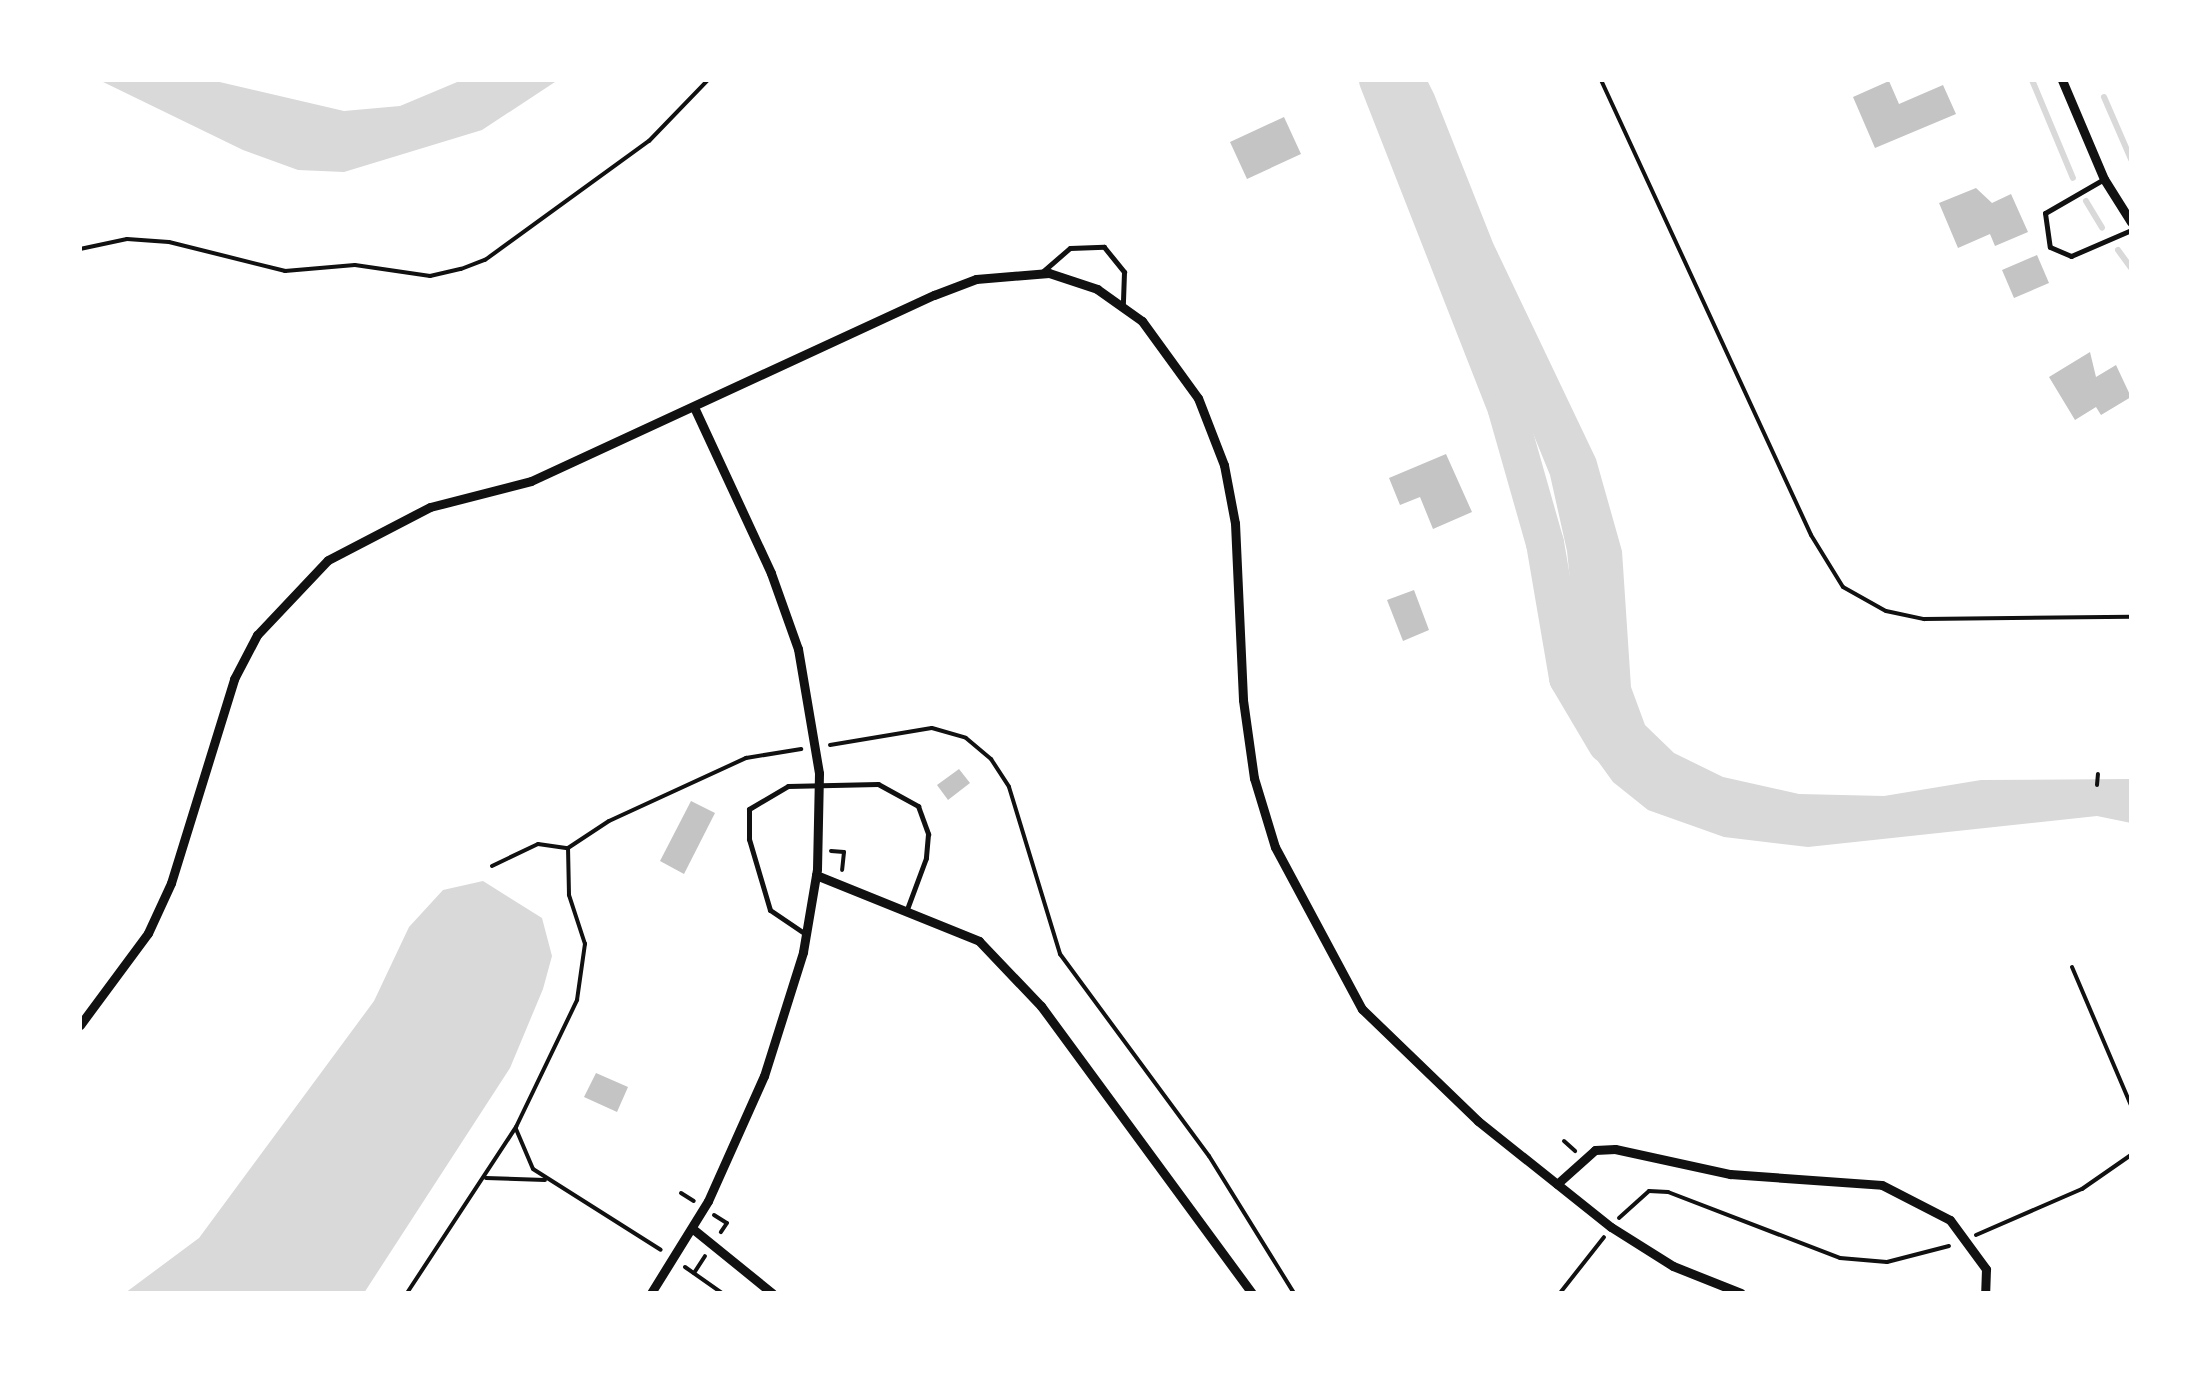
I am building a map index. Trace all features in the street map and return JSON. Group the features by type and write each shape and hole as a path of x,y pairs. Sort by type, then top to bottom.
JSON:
{"street":[{"path":"2062,80 2104,179 2131,222"},
{"path":"80,1025 148,933 189,836 234,679 287,596 328,560 382,526 430,506 531,481 976,279 1040,273 1097,290 1123,308 1180,369 1224,464 1235,522 1243,700 1254,778 1274,847 1362,1009 1391,1042 1558,1184 1673,1266 1741,1293"},
{"path":"651,1293 693,1229 764,1076 807,934 816,874 818,782 786,609 694,406"},
{"path":"816,874 979,942 1041,1006 1252,1293"},
{"path":"1558,1184 1594,1150 1615,1149 1730,1174 1882,1185 1915,1196 1967,1239 1986,1268 1985,1293"},
{"path":"693,1229 772,1293"}],"lane":[{"path":"2104,179 2045,213 2050,247 2071,256 2131,230"},
{"path":"1040,273 1070,248 1104,247 1124,272 1123,308"},
{"path":"807,934 770,910 749,840 750,809 788,786 818,782 878,784 918,806 928,834 926,858 907,909"}],"path":[{"path":"80,249 127,239 169,242 285,271 355,265 430,276 461,270 485,260 649,141 708,80"},
{"path":"1602,80 1811,535 1843,587 1886,611 1924,618 2131,617"},
{"path":"842,744 932,728 966,738 991,758 1009,787 1060,954 1209,1156 1294,1293"},
{"path":"492,866 538,844 568,848 608,821 746,758 791,750"},
{"path":"2097,785 2098,774"},
{"path":"407,1293 516,1127 577,1000 585,966 570,896 568,848"},
{"path":"2072,967 2131,1105"},
{"path":"516,1127 523,1156 549,1181 722,1293"},
{"path":"1624,1211 1649,1191 1668,1192 1840,1258 1887,1262 1967,1239 2082,1189 2131,1155"},
{"path":"486,1178 549,1181"},
{"path":"1560,1293 1594,1250"}],"shaded area":[{"path":"99,80 211,80 344,111 400,106 462,80 558,80 482,130 344,172 298,170 243,150"},
{"path":"1367,80 1427,80 1493,243 1596,459 1622,551 1631,687 1645,725 1674,753 1723,777 1799,794 1884,796 1981,780 2131,779 2131,823 2097,816 1808,847 1724,837 1648,810 1613,782 1587,746 1567,551 1550,475 1461,257"},
{"path":"483,881 542,918 552,956 543,989 510,1068 364,1293 125,1293 199,1238 374,1001 409,927 443,890"}],"building":[{"path":"1889,81 1899,104 1943,85 1956,114 1875,148 1853,97"},
{"path":"1284,117 1301,154 1247,179 1230,142"},
{"path":"1976,188 1992,203 2011,194 2028,232 1995,246 1990,234 1958,248 1939,203"},
{"path":"2037,255 2049,283 2014,298 2002,270"},
{"path":"2090,352 2096,377 2116,365 2131,397 2101,415 2096,407 2075,420 2049,377"},
{"path":"1446,454 1472,512 1433,529 1420,497 1400,505 1389,478"},
{"path":"1414,590 1429,630 1403,641 1387,600"},
{"path":"959,769 970,783 948,800 937,785"},
{"path":"691,801 715,813 684,874 660,861"},
{"path":"596,1073 628,1087 617,1112 584,1097"}],"waterway":[{"path":"1378,80 1507,410 1545,543 1568,678 1607,744"},
{"path":"2032,80 2073,178"},
{"path":"2104,97 2131,159"},
{"path":"2086,201 2102,228"},
{"path":"2118,250 2131,268"}]}
